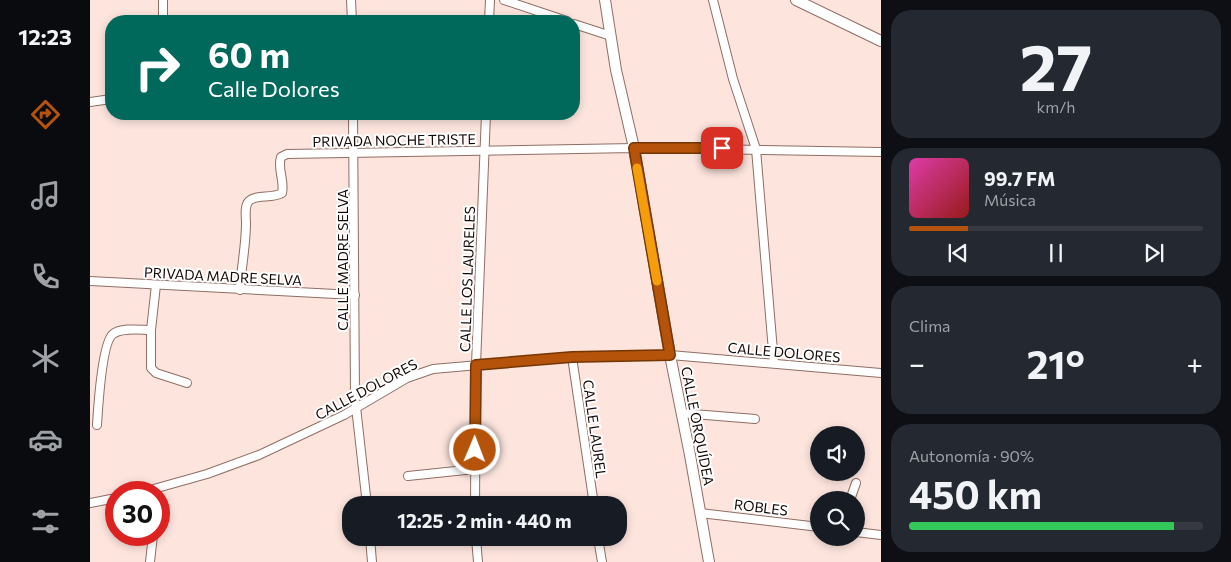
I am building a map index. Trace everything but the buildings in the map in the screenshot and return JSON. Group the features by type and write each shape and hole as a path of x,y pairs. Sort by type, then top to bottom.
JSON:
{"street":[{"path":"163,0 163,15"},
{"path":"351,0 352,15"},
{"path":"489,15 490,0"},
{"path":"504,0 549,15"},
{"name":"CALLE ORQUÍDEA","path":"605,0 616,70 634,148 709,562"},
{"path":"713,0 733,79 756,149 774,363"},
{"path":"796,0 881,41"},
{"path":"580,26 611,36"},
{"path":"90,102 105,100"},
{"name":"CALLE MADRE SELVA","path":"352,120 355,295 354,378 357,407"},
{"name":"CALLE LOS LAURELES","path":"475,496 476,365 486,120"},
{"name":"PRIVADA NOCHE TRISTE","path":"240,290 246,228 246,205 253,198 277,196 282,193 284,187 279,162 280,157 287,154 634,148 881,152"},
{"name":"PRIVADA MADRE SELVA","path":"90,282 355,295"},
{"path":"156,285 151,330 150,364 153,371 187,383"},
{"path":"97,425 105,354 109,339 113,334 120,331 151,330"},
{"name":"CALLE DOLORES","path":"170,487 259,455 326,424 407,378 433,369 572,357 670,355 881,373"},
{"name":"CALLE LAUREL","path":"572,357 593,496"},
{"path":"357,407 366,496"},
{"path":"682,413 756,419"},
{"path":"408,476 475,469"},
{"path":"853,491 856,483"},
{"path":"90,503 105,500"},
{"name":"ROBLES","path":"700,513 810,526"},
{"path":"865,533 881,535"},
{"path":"150,562 152,546"},
{"path":"371,546 372,562"},
{"path":"477,546 478,562"},
{"path":"599,546 602,562"}],"slow traffic":[{"path":"637,168 657,281"}],"route":[{"path":"475,450 476,365 572,357 670,355 634,148 722,148"}]}
